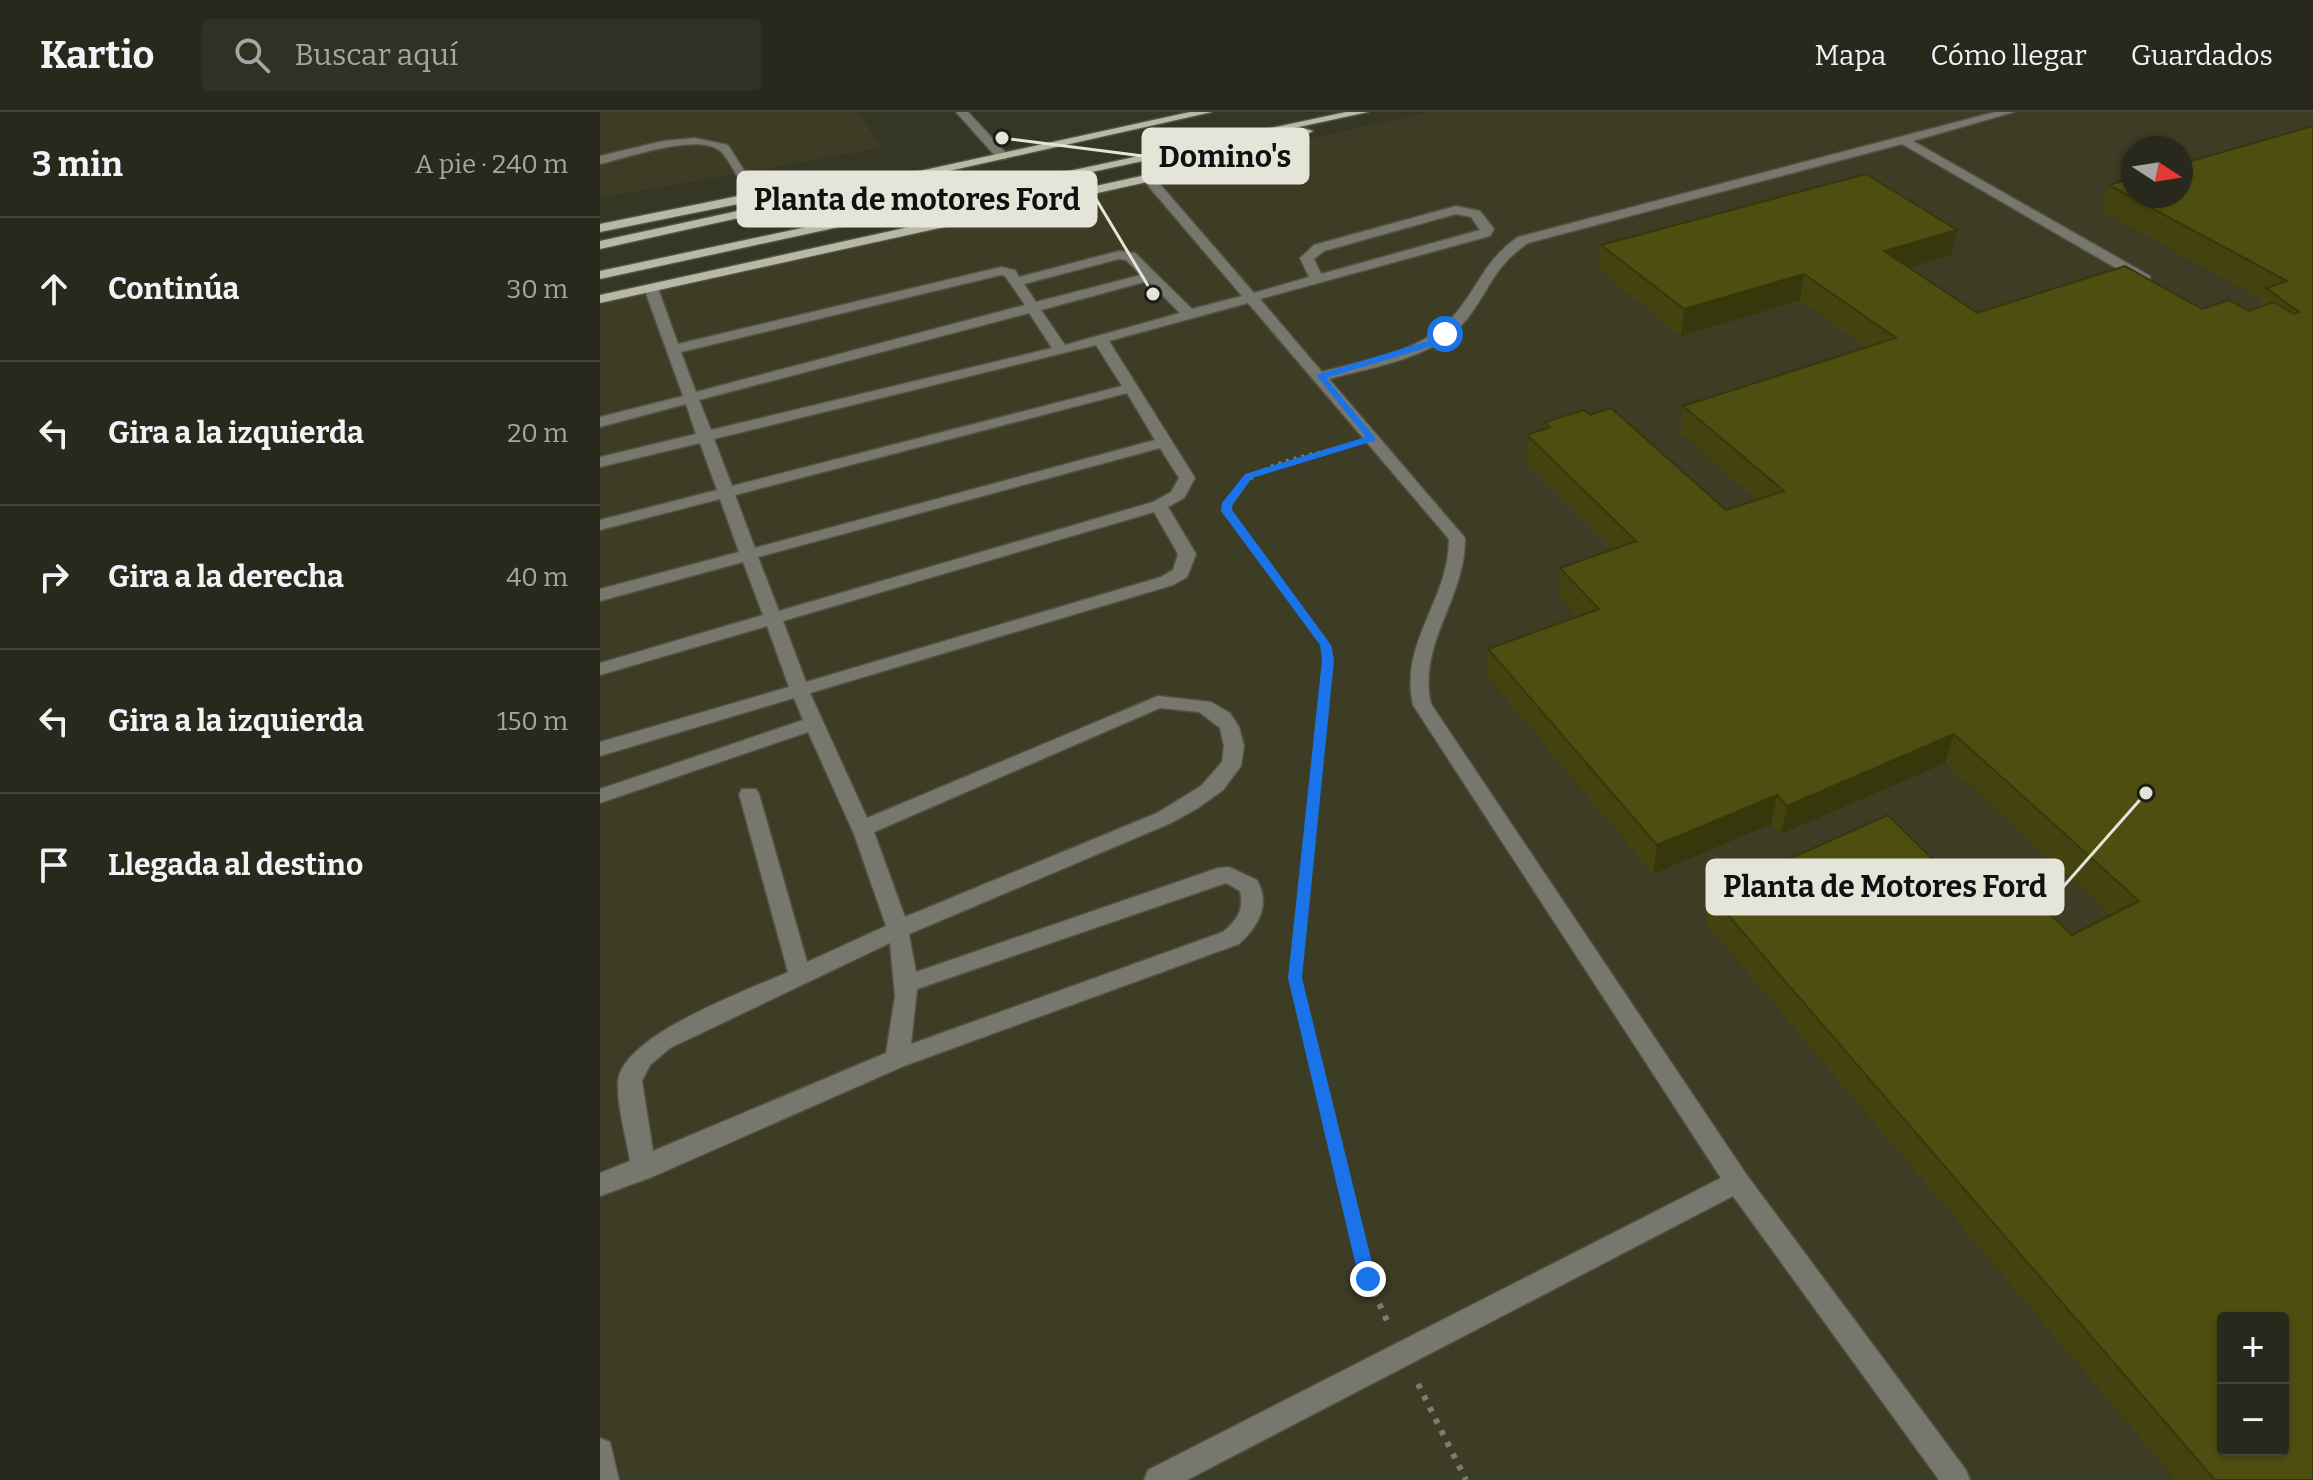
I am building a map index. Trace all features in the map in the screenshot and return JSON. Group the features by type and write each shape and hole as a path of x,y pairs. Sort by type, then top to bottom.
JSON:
{"main road":[{"path":"600,245 1206,112"},
{"path":"600,275 1362,112"},
{"path":"600,299 1259,152 1333,118"},
{"path":"600,228 880,173 936,173"}],"street":[{"path":"962,112 1002,156"},
{"path":"1320,377 1431,343 1445,334 1458,322 1495,259 1523,240 2008,112"},
{"path":"1902,139 2159,287"},
{"path":"600,160 691,142 715,143 724,148 754,196"},
{"path":"1148,178 1457,538 1458,558 1418,670 1416,691 1422,705 1737,1182 1956,1480"},
{"path":"600,462 1061,350 1252,298 1315,277 1485,233 1487,229 1475,214 1456,210 1319,248 1307,258 1315,277"},
{"path":"1015,282 1119,255 1135,258 1190,315"},
{"path":"674,349 995,272 1010,273 1061,350"},
{"path":"600,422 690,395 1152,276"},
{"path":"651,288 799,689 862,829 897,930 906,984 905,1019 896,1059"},
{"path":"600,669 1159,505 1178,495 1187,478 1100,339"},
{"path":"600,525 1130,388"},
{"path":"600,595 1164,442"},
{"path":"600,749 1167,581 1181,573 1187,554 1159,505"},
{"path":"643,1169 630,1081 634,1068 662,1041 897,930 1164,818 1203,795 1229,768 1234,748 1231,724 1215,710 1183,702 1158,702 862,829"},
{"path":"600,796 814,723"},
{"path":"749,794 800,976"},
{"path":"600,1185 896,1059 1231,938 1248,924 1255,903 1250,886 1229,875 1218,876 906,984"},
{"path":"1158,1480 1737,1182"},
{"path":"600,1452 605,1480"}],"path":[{"path":"1373,438 1249,476 1227,503 1227,511 1326,645 1328,660 1295,978 1368,1279 1466,1480"}],"shaded area":[{"path":"600,112 859,112 881,148 600,198"},
{"path":"1427,112 2313,112 2313,1480 600,1480 600,300"}],"building":[{"path":"2313,126 2313,1480 2215,1480 1710,894 1888,815 1972,898 2013,879 2072,935 2139,901 1954,734 1787,806 1777,795 1657,845 1488,649 1599,609 1560,568 1636,541 1527,435 1550,427 1545,422 1584,410 1590,415 1611,408 1726,510 1784,491 1683,406 1896,338 1804,274 1684,309 1601,245 1866,174 1957,230 1884,251 1977,313 2125,266 2202,309 2229,300 2249,311 2274,302 2294,314 2299,312 2266,288 2287,281 2152,208 2193,208 2193,161"},
{"path":"2121,182 2121,191 2109,185"}],"place":[{"name":"Domino's","path":"1002,138"},
{"name":"Planta de motores Ford","path":"1153,294"},
{"name":"Planta de Motores Ford","path":"2146,793"}],"route":[{"path":"1368,1279 1295,978 1328,660 1326,645 1229,518 1227,503 1243,481 1255,473 1373,438 1320,377 1431,343 1445,334"}]}
